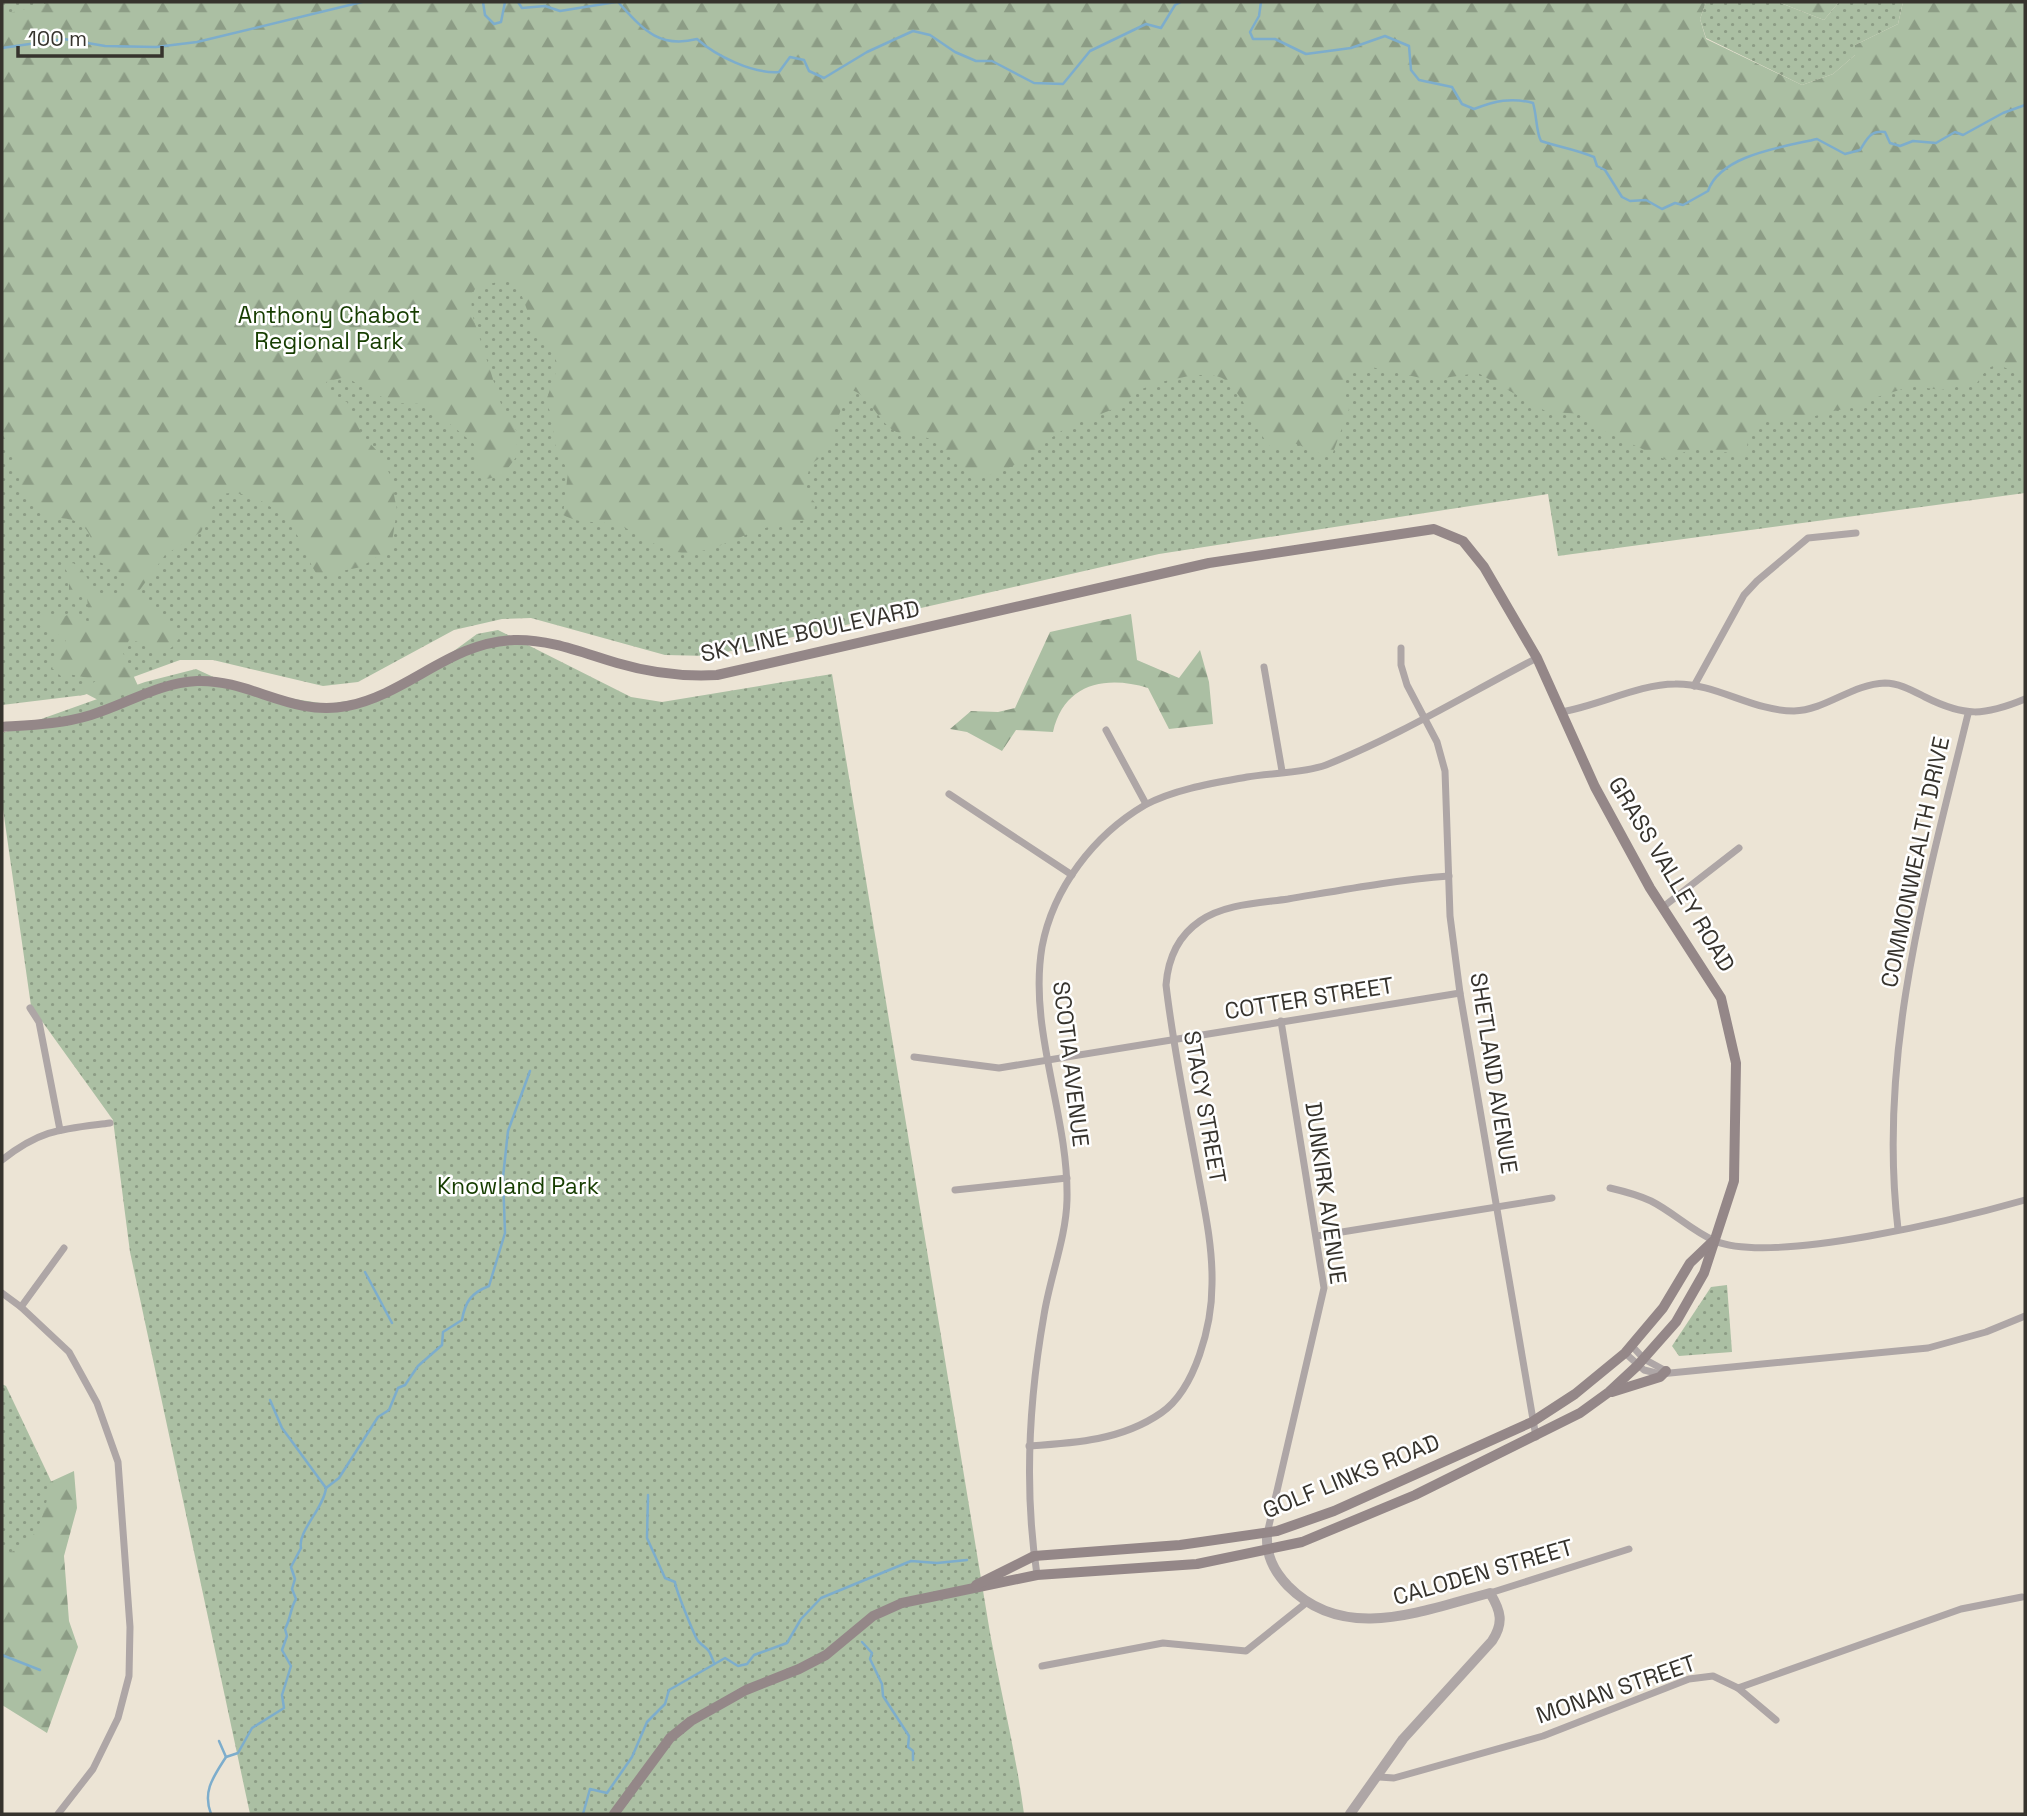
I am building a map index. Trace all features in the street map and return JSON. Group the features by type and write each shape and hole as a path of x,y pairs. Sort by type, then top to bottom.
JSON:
{"main road":[{"name":"SKYLINE BOULEVARD","path":"2,727 75,719 168,685 201,681 230,685 294,705 327,708 346,706 378,696 457,653 495,642 514,640 555,644 660,674 717,675 1264,553 1434,530 1455,535 1473,550"},
{"name":"GRASS VALLEY ROAD","path":"1473,550 1537,658 1595,787 1663,906 1721,998 1736,1063 1734,1181 1693,1293 1676,1322 1641,1363"},
{"name":"GRASS VALLEY ROAD","path":"1628,1350 1663,1308 1690,1263 1714,1241"},
{"name":"GOLF LINKS ROAD","path":"970,1589 1034,1556 1180,1545 1267,1534 1334,1511 1532,1422 1575,1394 1628,1350"},
{"name":"GOLF LINKS ROAD","path":"614,1814 670,1738 713,1706 826,1655 873,1616 902,1603 1037,1575 1196,1564 1302,1542 1415,1495 1536,1437 1609,1392 1641,1363"},
{"path":"1609,1392 1660,1377 1666,1371"}],"street":[{"path":"1694,686 1744,595 1757,581 1808,538 1856,533"},
{"name":"SHETLAND AVENUE","path":"1401,648 1401,665 1407,685 1437,742 1445,771 1450,916 1460,993 1536,1437"},
{"name":"SCOTIA AVENUE","path":"1037,1575 1029,1446 1032,1382 1046,1298 1067,1213 1067,1178 1039,991 1042,947 1053,905 1091,849 1146,804 1202,785 1321,767 1373,746 1537,658"},
{"path":"1264,667 1282,771"},
{"path":"1562,712 1595,706 1655,687 1694,686 1761,708 1795,711 1816,707 1860,688 1884,683 1900,686 1947,708 1968,714 1991,711 2025,699"},
{"name":"COMMONWEALTH DRIVE","path":"1898,1229 1894,1083 1906,985 1968,714"},
{"path":"1106,730 1146,804"},
{"path":"949,794 1072,875"},
{"path":"1663,906 1740,848"},
{"name":"STACY STREET","path":"1029,1446 1084,1442 1131,1430 1164,1412 1191,1380 1205,1334 1212,1284 1206,1219 1173,1039 1166,985 1167,967 1185,934 1200,920 1231,908 1405,880 1449,876"},
{"name":"COTTER STREET","path":"914,1057 999,1068 1460,993"},
{"path":"30,1008 39,1022 60,1130"},
{"name":"DUNKIRK AVENUE","path":"1267,1534 1324,1288 1281,1021"},
{"path":"2,1160 29,1139 60,1130 110,1123"},
{"path":"955,1189 1067,1178"},
{"path":"1610,1188 1650,1201 1714,1241 1759,1246 1829,1242 1968,1216 2025,1200"},
{"path":"1317,1236 1552,1198"},
{"path":"22,1307 64,1248"},
{"path":"2,1293 22,1307 69,1352 97,1403 118,1462 130,1676 118,1718 93,1769 58,1814"},
{"path":"1628,1350 1650,1374 1928,1348 1986,1332 2025,1316"},
{"path":"1266,1550 1267,1534"},
{"name":"CALODEN STREET","path":"1266,1550 1283,1580 1306,1604 1339,1616 1387,1620 1490,1593 1629,1549"},
{"path":"1350,1814 1379,1777 1403,1739 1467,1671 1499,1630 1501,1617 1490,1593"},
{"path":"1738,1688 1961,1609 2022,1597"},
{"path":"1042,1666 1163,1643 1246,1651 1306,1604"},
{"name":"MONAN STREET","path":"1379,1777 1394,1778 1543,1736 1689,1679 1713,1676 1738,1688"},
{"path":"1738,1688 1776,1720"}],"green space":[{"name":"Anthony Chabot Regional Park","path":"2,2 971,2 2025,280 2025,493 1558,556 1548,494 1159,554 709,656 665,655 531,618 502,619 454,630 358,682 323,686 213,660 180,660 84,695 2,705"},
{"name":"Anthony Chabot Regional Park","path":"52,2 1706,2 1700,19 1706,39 1802,85 1833,74 1855,55 1855,45 1898,24 1903,2 2025,2 2025,376 1996,364 1986,370 1977,383 1941,390 1912,386 1871,399 1863,405 1824,413 1798,422 1762,421 1751,428 1745,455 1694,448 1666,460 1597,428 1587,414 1547,412 1478,373 1430,380 1371,367 1353,372 1342,381 1349,409 1331,458 1294,443 1284,450 1272,449 1239,396 1225,380 1218,376 1196,375 1169,380 1138,391 1115,408 1063,430 1016,464 985,475 976,475 962,469 928,438 894,431 864,397 852,390 843,403 827,453 811,464 803,489 816,504 811,519 765,528 709,549 688,553 670,551 620,526 563,515 568,472 554,442 553,420 546,401 558,366 552,350 535,331 520,291 510,279 477,287 471,294 472,314 502,407 516,430 517,456 502,476 486,479 478,468 474,444 426,404 393,403 345,377 326,382 333,397 347,402 362,435 380,454 390,475 397,510 391,548 361,567 318,576 294,531 277,512 243,494 218,495 201,532 165,555 139,591 148,606 181,635 174,645 162,652 129,640 123,653 139,688 102,702 81,691 97,680 69,674 63,678 52,668 57,660 57,646 66,641 41,621 43,614 66,616 73,606 82,625 89,622 87,595 69,596 69,576 64,566 73,563 82,569 95,592 111,597 126,595 129,585 119,572 96,560 87,530 79,523 44,514 36,508 24,490 2,434 2,15"},
{"path":"1706,2 1778,2 1824,20 1839,2 1903,2 1898,24 1855,45 1855,55 1833,74 1802,85 1706,38 1700,19"},
{"path":"1778,2 1839,2 1824,20"},
{"path":"1131,614 1137,660 1179,678 1200,650 1209,682 1213,724 1169,729 1148,688 1117,683 1088,687 1066,703 1053,732 1016,730 1002,751 967,732 950,729 971,711 998,712 1015,708 1050,632"},
{"name":"Knowland Park","path":"498,630 631,697 662,702 832,674 990,1633 1024,1814 250,1814 130,1252 113,1120 31,1006 2,802 2,733 145,682 196,669 244,691 326,704 355,700 374,696 447,656 477,634"},
{"path":"1727,1285 1732,1352 1679,1356 1672,1346 1711,1287"},
{"path":"2,1384 6,1386 60,1500 40,1551 2,1566"},
{"path":"74,1471 77,1508 64,1556 69,1621 78,1647 47,1733 2,1705 2,1554 14,1551 32,1537 46,1505 50,1482"}],"waterway":[{"path":"2,48 64,39 105,46 156,47 197,42 362,2"},
{"path":"483,2 485,15 494,24 501,22 505,2"},
{"path":"518,2 522,8 545,6 560,11 616,2"},
{"path":"618,2 643,28 661,39 697,39 714,52 758,70 779,72 790,57 804,60 809,71 824,78 867,52 913,31 930,35 955,52 976,61 992,61 1034,83 1063,84 1090,51 1146,24 1161,28 1175,5 1181,2"},
{"path":"1261,2 1259,16 1250,32 1253,39 1275,39 1306,54 1351,48 1385,36 1409,46 1411,70 1419,80 1452,87 1462,104 1474,109 1503,101 1533,103 1541,141 1594,157 1597,166 1605,170 1622,197 1630,201 1646,200 1662,209 1675,203 1683,205 1708,191 1725,169 1754,154 1771,149 1817,139 1845,154 1860,150 1876,132 1885,132 1890,143 1900,146 1913,141 1936,143 1955,132 1963,135 2003,113 2025,105"},
{"path":"326,1488 339,1478 378,1417 389,1410 398,1388 405,1385 418,1366 442,1345 443,1332 462,1320 470,1299 489,1286 505,1233 503,1177 508,1131 530,1071"},
{"path":"365,1272 392,1323"},
{"path":"270,1400 282,1428 326,1488"},
{"path":"211,1814 209,1791 226,1757 238,1753 252,1728 284,1708 282,1695 291,1666 282,1650 287,1636 285,1629 296,1599 292,1589 295,1579 291,1567 326,1488"},
{"path":"648,1495 647,1538 665,1578 675,1582 696,1638 709,1651 714,1663"},
{"path":"583,1814 590,1789 607,1793 632,1757 647,1722 665,1704 669,1690 725,1658 738,1666 747,1664 754,1655 787,1643 801,1619 821,1598 911,1561 937,1563 967,1560"},
{"path":"862,1642 872,1653 870,1659 882,1684 883,1696 909,1736 908,1747 913,1751 913,1760"},
{"path":"2,1655 40,1670"},
{"path":"219,1741 226,1757"}]}
